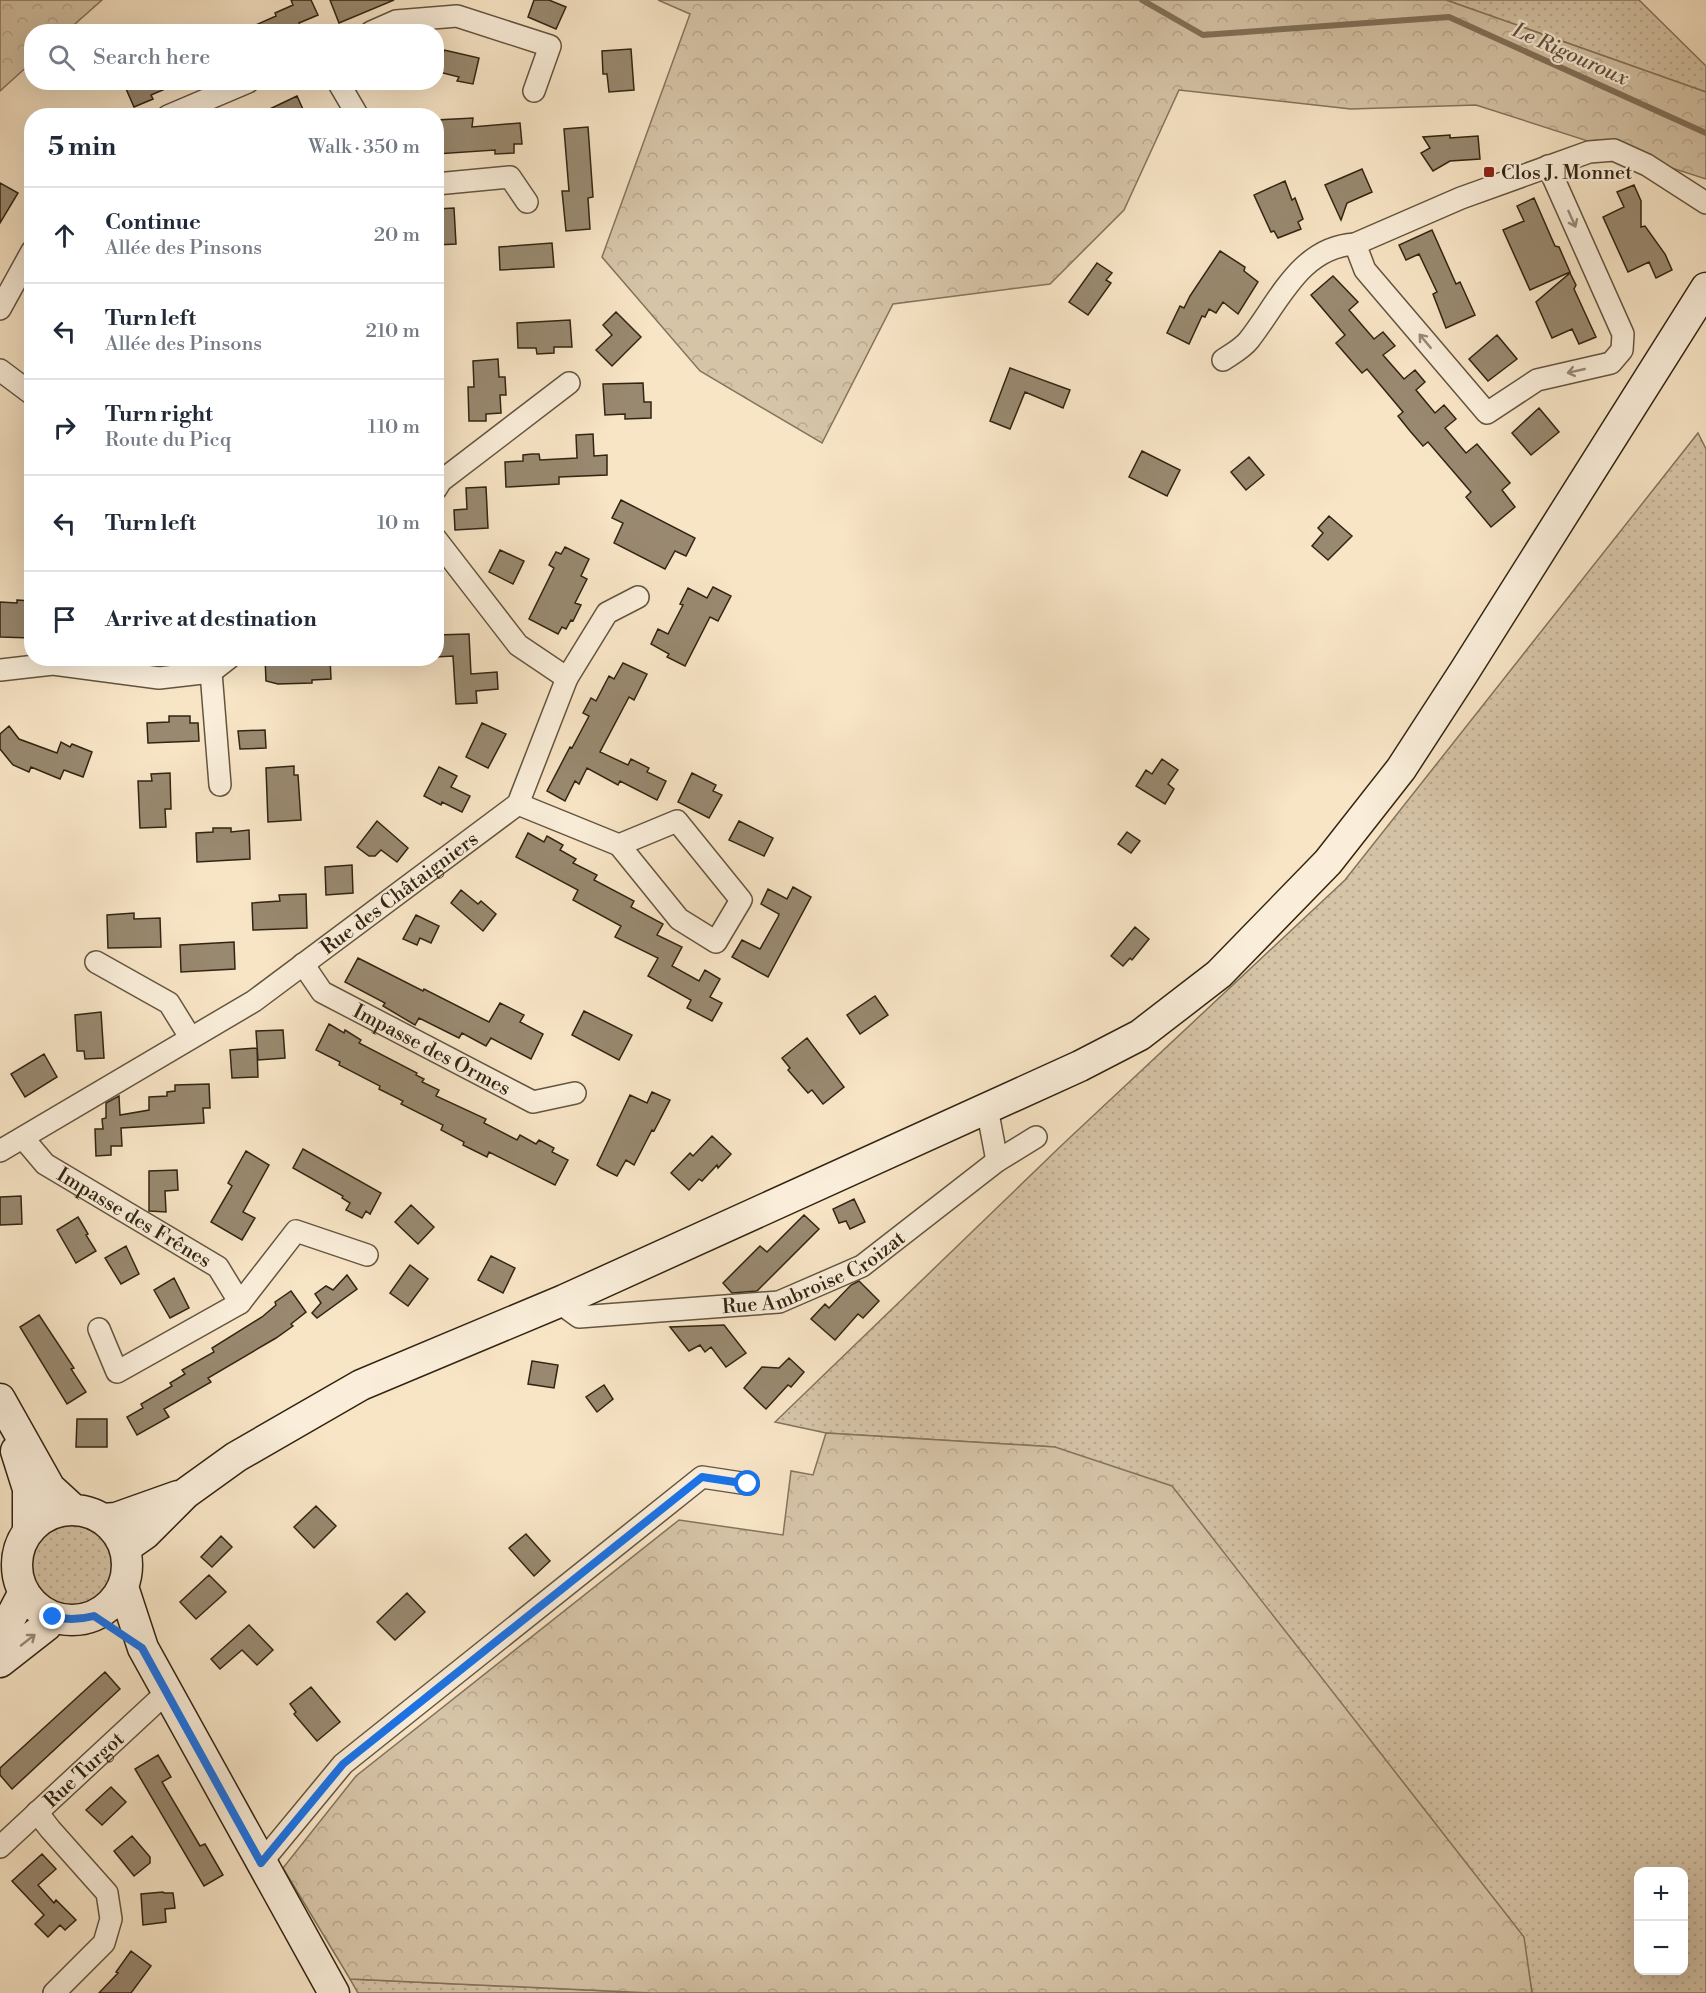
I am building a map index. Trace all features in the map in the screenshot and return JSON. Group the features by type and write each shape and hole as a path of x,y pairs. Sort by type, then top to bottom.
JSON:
{"main road":[{"path":"125,1548 145,1534 186,1493 236,1457 361,1385 564,1300 1080,1066 1140,1035 1219,974 1329,862 1401,769 1471,662 1706,288"},
{"path":"0,1399 50,1488 74,1510"},
{"path":"0,1419 14,1443 28,1489 28,1532"},
{"path":"103,1519 116,1518 186,1493"},
{"path":"74,1510 89,1512 103,1519 117,1532 125,1548 128,1561 123,1587 106,1609 94,1616 81,1620 53,1617 31,1602 24,1592 18,1577 17,1561 20,1546 28,1532 40,1520 56,1512 74,1510"},
{"path":"123,1587 142,1648 334,1993"},
{"path":"0,1638 24,1592"},
{"path":"94,1616 142,1648"},
{"path":"0,1662 46,1626 53,1617"}],"street":[{"path":"389,24 396,21 457,16 550,46 534,91"},
{"path":"187,108 229,90"},
{"path":"343,90 354,108"},
{"path":"1223,360 1247,342 1292,278 1319,254 1339,245 1355,244 1461,198 1589,152 1614,150 1647,165 1706,202"},
{"path":"1355,244 1365,270 1487,413 1537,380 1611,363 1622,350 1623,334 1548,166"},
{"path":"444,183 510,177 527,202"},
{"path":"0,309 24,266"},
{"path":"0,370 24,388"},
{"path":"444,479 569,383"},
{"path":"444,550 518,645 567,678"},
{"path":"619,845 677,821 741,900 716,942 679,919 619,845 518,804 567,678 607,613 638,597"},
{"path":"0,670 35,666"},
{"path":"68,666 159,678 211,672 219,666"},
{"path":"211,672 220,785"},
{"name":"Rue des Châtaigniers","path":"0,1151 254,1000 518,804"},
{"path":"96,962 169,1003 190,1037"},
{"name":"Impasse des Ormes","path":"303,964 322,992 532,1102 575,1093"},
{"path":"987,1108 997,1161"},
{"name":"Rue Ambroise Croizat","path":"564,1300 568,1309 579,1317 779,1302 862,1266 997,1161 1036,1137"},
{"name":"Impasse des Frênes","path":"23,1138 45,1164 219,1268 240,1303"},
{"path":"99,1329 117,1372 240,1303 296,1231 367,1255"},
{"path":"261,1863 343,1764 702,1477 748,1484"},
{"name":"Rue Turgot","path":"0,1847 167,1692"},
{"path":"37,1812 107,1893 111,1919 104,1943 54,1993"}],"green space":[{"path":"0,0 102,0 75,24 24,24 24,69 0,91"},
{"path":"658,0 1446,0 1706,92 1706,179 1476,105 1351,109 1179,90 1124,210 1050,284 893,304 822,443 700,371 602,257 690,14"},
{"path":"1446,0 1639,0 1706,66 1706,92"},
{"path":"1698,433 1706,449 1706,1993 1532,1993 1523,1937 1055,1447 826,1433 775,1422 1063,1144 1345,880"},
{"path":"826,1433 1055,1447 1172,1486 1524,1937 1532,1993 651,1993 350,1979 283,1868 356,1776 679,1520 783,1535 791,1471 813,1475"},
{"path":"72,1524 88,1528 101,1536 109,1549 113,1565 109,1581 101,1594 88,1602 72,1606 56,1602 43,1594 35,1581 31,1565 35,1549 43,1536 56,1528"},
{"path":"350,1979 651,1993 358,1993"}],"building":[{"path":"291,0 311,0 318,15 300,24 258,24 276,16 275,13 293,5"},
{"path":"330,0 394,0 339,23"},
{"path":"534,0 549,0 566,7 556,29 528,17"},
{"path":"631,49 634,90 609,92 607,74 603,74 602,51"},
{"path":"444,50 479,58 473,84 457,81 459,77 444,73"},
{"path":"127,90 163,90 151,95 153,99 134,107"},
{"path":"297,96 302,108 272,108"},
{"path":"473,118 472,127 520,123 522,144 514,144 514,153 495,154 495,150 444,153 444,120"},
{"path":"588,127 593,197 588,198 590,229 566,231 562,191 569,191 564,129"},
{"path":"1450,135 1450,138 1478,136 1480,159 1450,161 1433,171 1421,153 1430,148 1423,137"},
{"path":"1362,169 1372,192 1347,203 1341,220 1325,185"},
{"path":"1285,181 1292,200 1295,198 1303,219 1298,222 1301,229 1278,238 1274,231 1271,232 1254,195"},
{"path":"0,183 18,193 0,223"},
{"path":"1634,185 1641,201 1641,227 1645,226 1665,254 1672,270 1656,278 1649,262 1628,272 1603,217 1624,207 1617,192"},
{"path":"1534,198 1555,246 1559,247 1570,272 1530,290 1503,230 1524,221 1517,206"},
{"path":"454,208 456,244 444,245 444,209"},
{"path":"1432,230 1456,284 1460,282 1475,315 1446,328 1433,294 1437,292 1419,254 1406,260 1399,245"},
{"path":"552,243 554,267 500,270 499,247"},
{"path":"1220,251 1245,267 1244,271 1258,282 1238,314 1223,302 1216,313 1209,309 1205,317 1202,316 1189,344 1167,333 1180,306 1184,308"},
{"path":"1097,263 1112,273 1106,280 1111,283 1088,315 1069,302"},
{"path":"1570,273 1576,285 1574,289 1596,337 1579,344 1572,329 1552,338 1536,302"},
{"path":"1333,276 1358,302 1349,310 1374,339 1383,332 1395,346 1383,355 1404,379 1415,370 1425,382 1416,390 1435,413 1444,405 1456,419 1445,428 1466,453 1477,444 1510,483 1502,490 1515,507 1491,527 1466,497 1471,492 1428,442 1423,446 1410,431 1398,416 1403,412 1367,369 1362,373 1336,343 1345,335 1311,295"},
{"path":"616,312 641,337 612,366 596,350 612,335 603,325"},
{"path":"570,320 572,347 554,347 554,353 537,354 536,348 518,348 517,323"},
{"path":"1497,335 1517,359 1488,381 1469,359"},
{"path":"498,359 499,377 505,377 506,395 500,395 501,413 486,414 486,421 469,421 468,387 474,387 473,361"},
{"path":"1010,368 1070,390 1063,408 1025,392 1010,429 990,421"},
{"path":"643,383 644,402 651,402 651,418 625,419 625,414 605,415 603,384"},
{"path":"1539,408 1559,432 1531,455 1512,433"},
{"path":"593,434 594,456 607,455 607,475 559,477 559,484 506,487 505,462 523,461 523,455 532,454 539,454 540,460 577,458 576,435"},
{"path":"1142,451 1180,470 1167,496 1129,477"},
{"path":"1249,457 1264,475 1246,490 1231,472"},
{"path":"486,487 488,528 455,530 454,510 467,509 466,488"},
{"path":"621,500 695,538 686,556 675,551 665,569 614,543 623,523 612,518"},
{"path":"1329,516 1352,536 1328,560 1312,546 1323,533 1318,528"},
{"path":"565,547 589,559 581,576 587,579 575,603 581,605 573,621 571,620 566,629 562,627 558,634 529,619 554,568 549,565 556,552 561,554"},
{"path":"500,550 524,561 513,584 489,572"},
{"path":"713,587 731,596 718,621 710,617 685,666 667,657 669,654 651,644 658,629 668,634 683,605 680,604 688,588 707,598"},
{"path":"17,600 24,600 24,638 0,637 0,602 17,603"},
{"path":"469,634 471,674 497,672 498,689 476,691 477,703 456,704 453,656 444,657 444,635"},
{"path":"623,663 647,674 634,700 629,697 600,752 628,765 631,759 649,768 647,772 666,781 657,800 620,781 618,785 587,768 579,784 575,781 565,801 547,791 589,716 583,713 591,698 596,701 609,676 614,679"},
{"path":"265,666 330,666 331,679 312,680 312,683 278,684 266,681"},
{"path":"169,716 190,716 190,723 198,723 199,741 148,743 147,723 169,722"},
{"path":"482,723 506,734 488,768 466,757"},
{"path":"9,726 19,739 57,753 61,742 70,747 72,744 92,752 83,777 64,770 60,779 31,767 29,772 13,765 0,749 0,734"},
{"path":"265,730 266,748 240,749 238,731"},
{"path":"1162,759 1178,770 1168,784 1174,789 1165,804 1136,786 1146,770 1152,774"},
{"path":"294,766 294,775 298,775 301,820 268,822 266,768"},
{"path":"439,767 457,776 451,787 470,796 462,812 424,796"},
{"path":"170,773 171,809 165,809 166,827 140,828 138,781 152,781 151,774"},
{"path":"692,773 716,785 713,791 722,795 709,818 678,802"},
{"path":"377,821 408,848 397,862 381,850 375,856 369,856 357,847"},
{"path":"739,821 773,838 764,856 729,840"},
{"path":"213,828 231,828 231,832 249,830 250,859 197,862 196,833 213,832"},
{"path":"1127,832 1140,841 1131,853 1118,844"},
{"path":"528,833 544,842 547,836 563,845 560,850 576,859 573,863 597,875 594,880 634,901 631,907 663,924 657,935 682,947 672,966 699,981 705,970 720,979 710,997 722,1003 712,1021 687,1008 691,1000 648,976 658,958 615,937 621,926 573,900 578,890 516,857"},
{"path":"352,865 353,893 326,895 325,867"},
{"path":"793,887 811,897 768,977 732,957 742,940 760,949 778,917 779,914 761,904 768,889 787,899"},
{"path":"461,890 478,904 481,901 496,914 483,931 451,903"},
{"path":"306,894 307,928 253,930 252,903 280,901 279,895"},
{"path":"134,913 134,919 160,918 161,947 108,948 107,915"},
{"path":"416,915 439,926 431,943 420,938 417,945 403,939"},
{"path":"1135,927 1149,939 1132,960 1130,958 1123,966 1111,956"},
{"path":"234,942 235,969 181,972 180,945"},
{"path":"358,958 489,1022 500,1003 524,1015 520,1022 543,1034 531,1059 491,1038 486,1046 462,1033 459,1038 419,1018 415,1025 383,1006 385,1003 345,982"},
{"path":"875,996 888,1015 860,1034 847,1015"},
{"path":"584,1011 632,1035 619,1060 572,1035"},
{"path":"101,1012 104,1058 85,1059 84,1051 77,1051 75,1015"},
{"path":"329,1024 344,1033 345,1030 361,1040 359,1043 417,1073 416,1075 424,1079 422,1082 439,1090 436,1096 486,1119 484,1123 517,1140 520,1135 536,1144 539,1140 554,1148 552,1152 568,1160 555,1185 489,1152 487,1157 463,1145 464,1142 441,1130 443,1125 401,1104 403,1101 379,1089 380,1086 316,1050"},
{"path":"283,1030 285,1058 258,1060 256,1031"},
{"path":"807,1038 844,1087 823,1104 812,1090 808,1093 788,1070 790,1068 782,1058"},
{"path":"257,1048 258,1077 232,1078 230,1050"},
{"path":"44,1054 57,1077 25,1097 11,1074"},
{"path":"209,1084 210,1108 203,1108 204,1123 121,1128 122,1146 111,1146 111,1155 96,1156 95,1129 103,1129 102,1119 106,1118 106,1103 119,1096 120,1115 149,1110 149,1097 167,1096 167,1092 175,1091 175,1085"},
{"path":"652,1092 670,1100 634,1165 626,1160 617,1176 601,1168 597,1165 630,1095 647,1103"},
{"path":"712,1136 731,1154 718,1168 717,1165 702,1181 699,1179 689,1190 671,1173 690,1153 693,1156"},
{"path":"303,1149 381,1193 370,1214 366,1211 362,1218 346,1210 350,1203 342,1198 343,1196 293,1168"},
{"path":"246,1151 269,1165 243,1212 255,1218 242,1240 211,1222 232,1186 228,1183"},
{"path":"177,1170 178,1190 165,1191 166,1212 149,1211 149,1171"},
{"path":"21,1196 22,1224 0,1225 0,1197"},
{"path":"854,1199 865,1222 850,1229 846,1221 839,1223 833,1209"},
{"path":"411,1205 434,1227 418,1244 395,1222"},
{"path":"804,1215 819,1229 757,1291 732,1293 723,1283 760,1246 767,1252"},
{"path":"78,1217 96,1251 76,1263 57,1230"},
{"path":"126,1246 139,1274 121,1284 105,1258"},
{"path":"491,1256 515,1268 503,1293 478,1280"},
{"path":"410,1265 428,1279 408,1306 390,1293"},
{"path":"347,1275 357,1289 317,1318 312,1313 321,1303 315,1294 326,1286 333,1290"},
{"path":"174,1278 189,1308 170,1318 154,1290"},
{"path":"859,1281 879,1301 863,1318 858,1314 835,1340 811,1319 825,1304 829,1308 851,1285"},
{"path":"291,1291 306,1312 291,1324 293,1326 208,1378 211,1382 164,1409 169,1417 137,1435 127,1417 143,1408 141,1404 172,1386 170,1383 185,1374 182,1370 214,1352 212,1348 262,1317 276,1305 275,1302"},
{"path":"39,1315 74,1368 71,1369 86,1392 67,1404 20,1327"},
{"path":"724,1325 746,1353 726,1367 711,1347 705,1352 700,1345 689,1351 670,1327"},
{"path":"789,1358 804,1372 791,1387 788,1385 766,1409 744,1388 762,1367 779,1368"},
{"path":"532,1361 558,1365 554,1388 528,1384"},
{"path":"604,1385 613,1399 597,1412 586,1397"},
{"path":"77,1419 107,1419 107,1447 76,1447"},
{"path":"316,1506 336,1526 314,1548 294,1527"},
{"path":"526,1534 550,1561 534,1576 509,1548"},
{"path":"221,1536 232,1547 212,1567 201,1557"},
{"path":"209,1575 226,1592 196,1619 180,1602"},
{"path":"407,1593 425,1612 395,1640 377,1622"},
{"path":"249,1625 273,1650 257,1665 242,1650 220,1669 211,1659"},
{"path":"105,1672 120,1689 12,1789 0,1775 0,1768"},
{"path":"311,1687 340,1722 317,1741 294,1714 296,1712 290,1704"},
{"path":"158,1755 171,1777 162,1782 200,1846 205,1844 223,1875 204,1886 135,1769"},
{"path":"111,1787 126,1802 102,1825 86,1810"},
{"path":"132,1836 150,1857 150,1863 134,1876 114,1851"},
{"path":"42,1854 56,1869 38,1885 54,1903 56,1900 76,1920 65,1930 60,1925 48,1937 35,1924 44,1915 12,1881"},
{"path":"173,1893 175,1908 165,1909 166,1922 143,1925 141,1894"},
{"path":"131,1951 151,1966 131,1993 99,1993 118,1973 116,1972"}],"waterway":[{"name":"Le Rigouroux","path":"1142,0 1203,35 1449,17 1706,133"}],"place":[{"name":"Clos J. Monnet","path":"1489,172"}],"route":[{"path":"53,1617 81,1620 94,1616 142,1648 261,1863 343,1764 702,1477 748,1484"}]}
